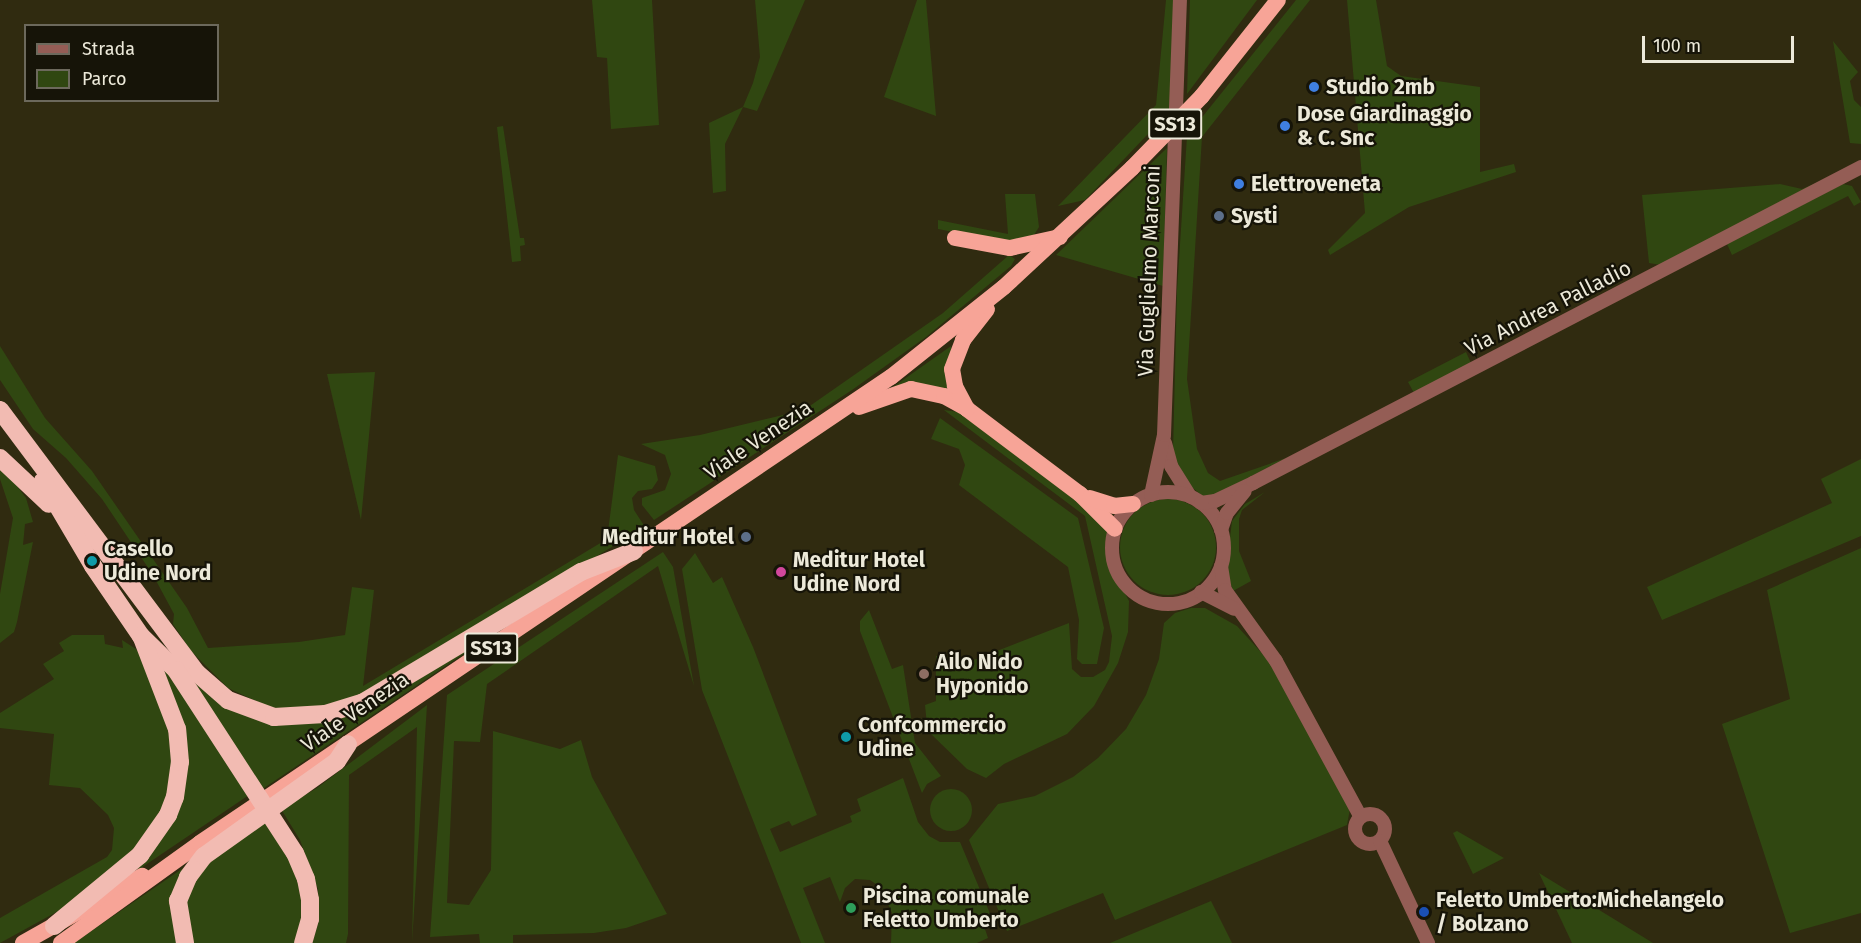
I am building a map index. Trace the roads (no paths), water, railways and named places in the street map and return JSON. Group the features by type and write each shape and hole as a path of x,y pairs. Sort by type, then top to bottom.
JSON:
{"highway":[{"name":"Viale Venezia","path":"23,943 57,934 200,843 891,377 1004,287 1060,237 1202,96 1278,0"},
{"path":"955,238 1010,248 1060,237"},
{"path":"967,409 955,386 955,358 963,339 1004,287"},
{"path":"828,420 911,390 932,392 967,409 1080,494 1115,529"},
{"path":"0,396 75,520 141,636 177,729 180,762 175,797 168,815 140,855 57,934"},
{"path":"0,410 75,520"},
{"path":"0,420 45,483 150,607 183,655 215,691 257,713 299,718 362,703 581,572 634,551"},
{"path":"0,458 75,520"},
{"path":"1080,494 1107,505 1133,504"},
{"path":"150,607 176,670 280,830 306,879 310,919 303,943"},
{"path":"141,636 176,670"},
{"path":"185,943 178,901 188,877 204,856 337,761 348,744"}],"street":[{"name":"Via Guglielmo Marconi","path":"1150,495 1164,435 1180,0"},
{"name":"Via Andrea Palladio","path":"1196,500 1215,501 1253,483 1861,167"},
{"name":"Via Guglielmo Marconi","path":"1164,435 1171,466 1196,500"},
{"name":"Via Andrea Palladio","path":"1221,530 1234,502 1253,483"},
{"path":"1221,564 1201,592 1171,603 1152,601 1135,593 1114,564 1115,529 1133,504 1150,495 1170,492 1196,500 1221,530 1221,564 1225,590 1237,612 1276,661 1360,816"},
{"path":"1201,592 1237,612"},
{"path":"1369,813 1382,819 1385,833 1380,841 1366,844 1358,838 1355,824 1360,816 1369,813"},
{"path":"1380,841 1428,943"}],"place":[{"name":"Studio 2mb","path":"1314,87"},
{"name":"Dose Giardinaggio & C. Snc","path":"1285,126"},
{"name":"Elettroveneta","path":"1239,184"},
{"name":"Systi","path":"1219,216"},
{"name":"Meditur Hotel","path":"746,537"},
{"name":"Casello Udine Nord","path":"92,561"},
{"name":"Meditur Hotel Udine Nord","path":"781,572"},
{"name":"Ailo Nido Hyponido","path":"924,674"},
{"name":"Confcommercio Udine","path":"846,737"},
{"name":"Piscina comunale Feletto Umberto","path":"851,908"},
{"name":"Feletto Umberto:Michelangelo / Bolzano","path":"1424,912"}]}
